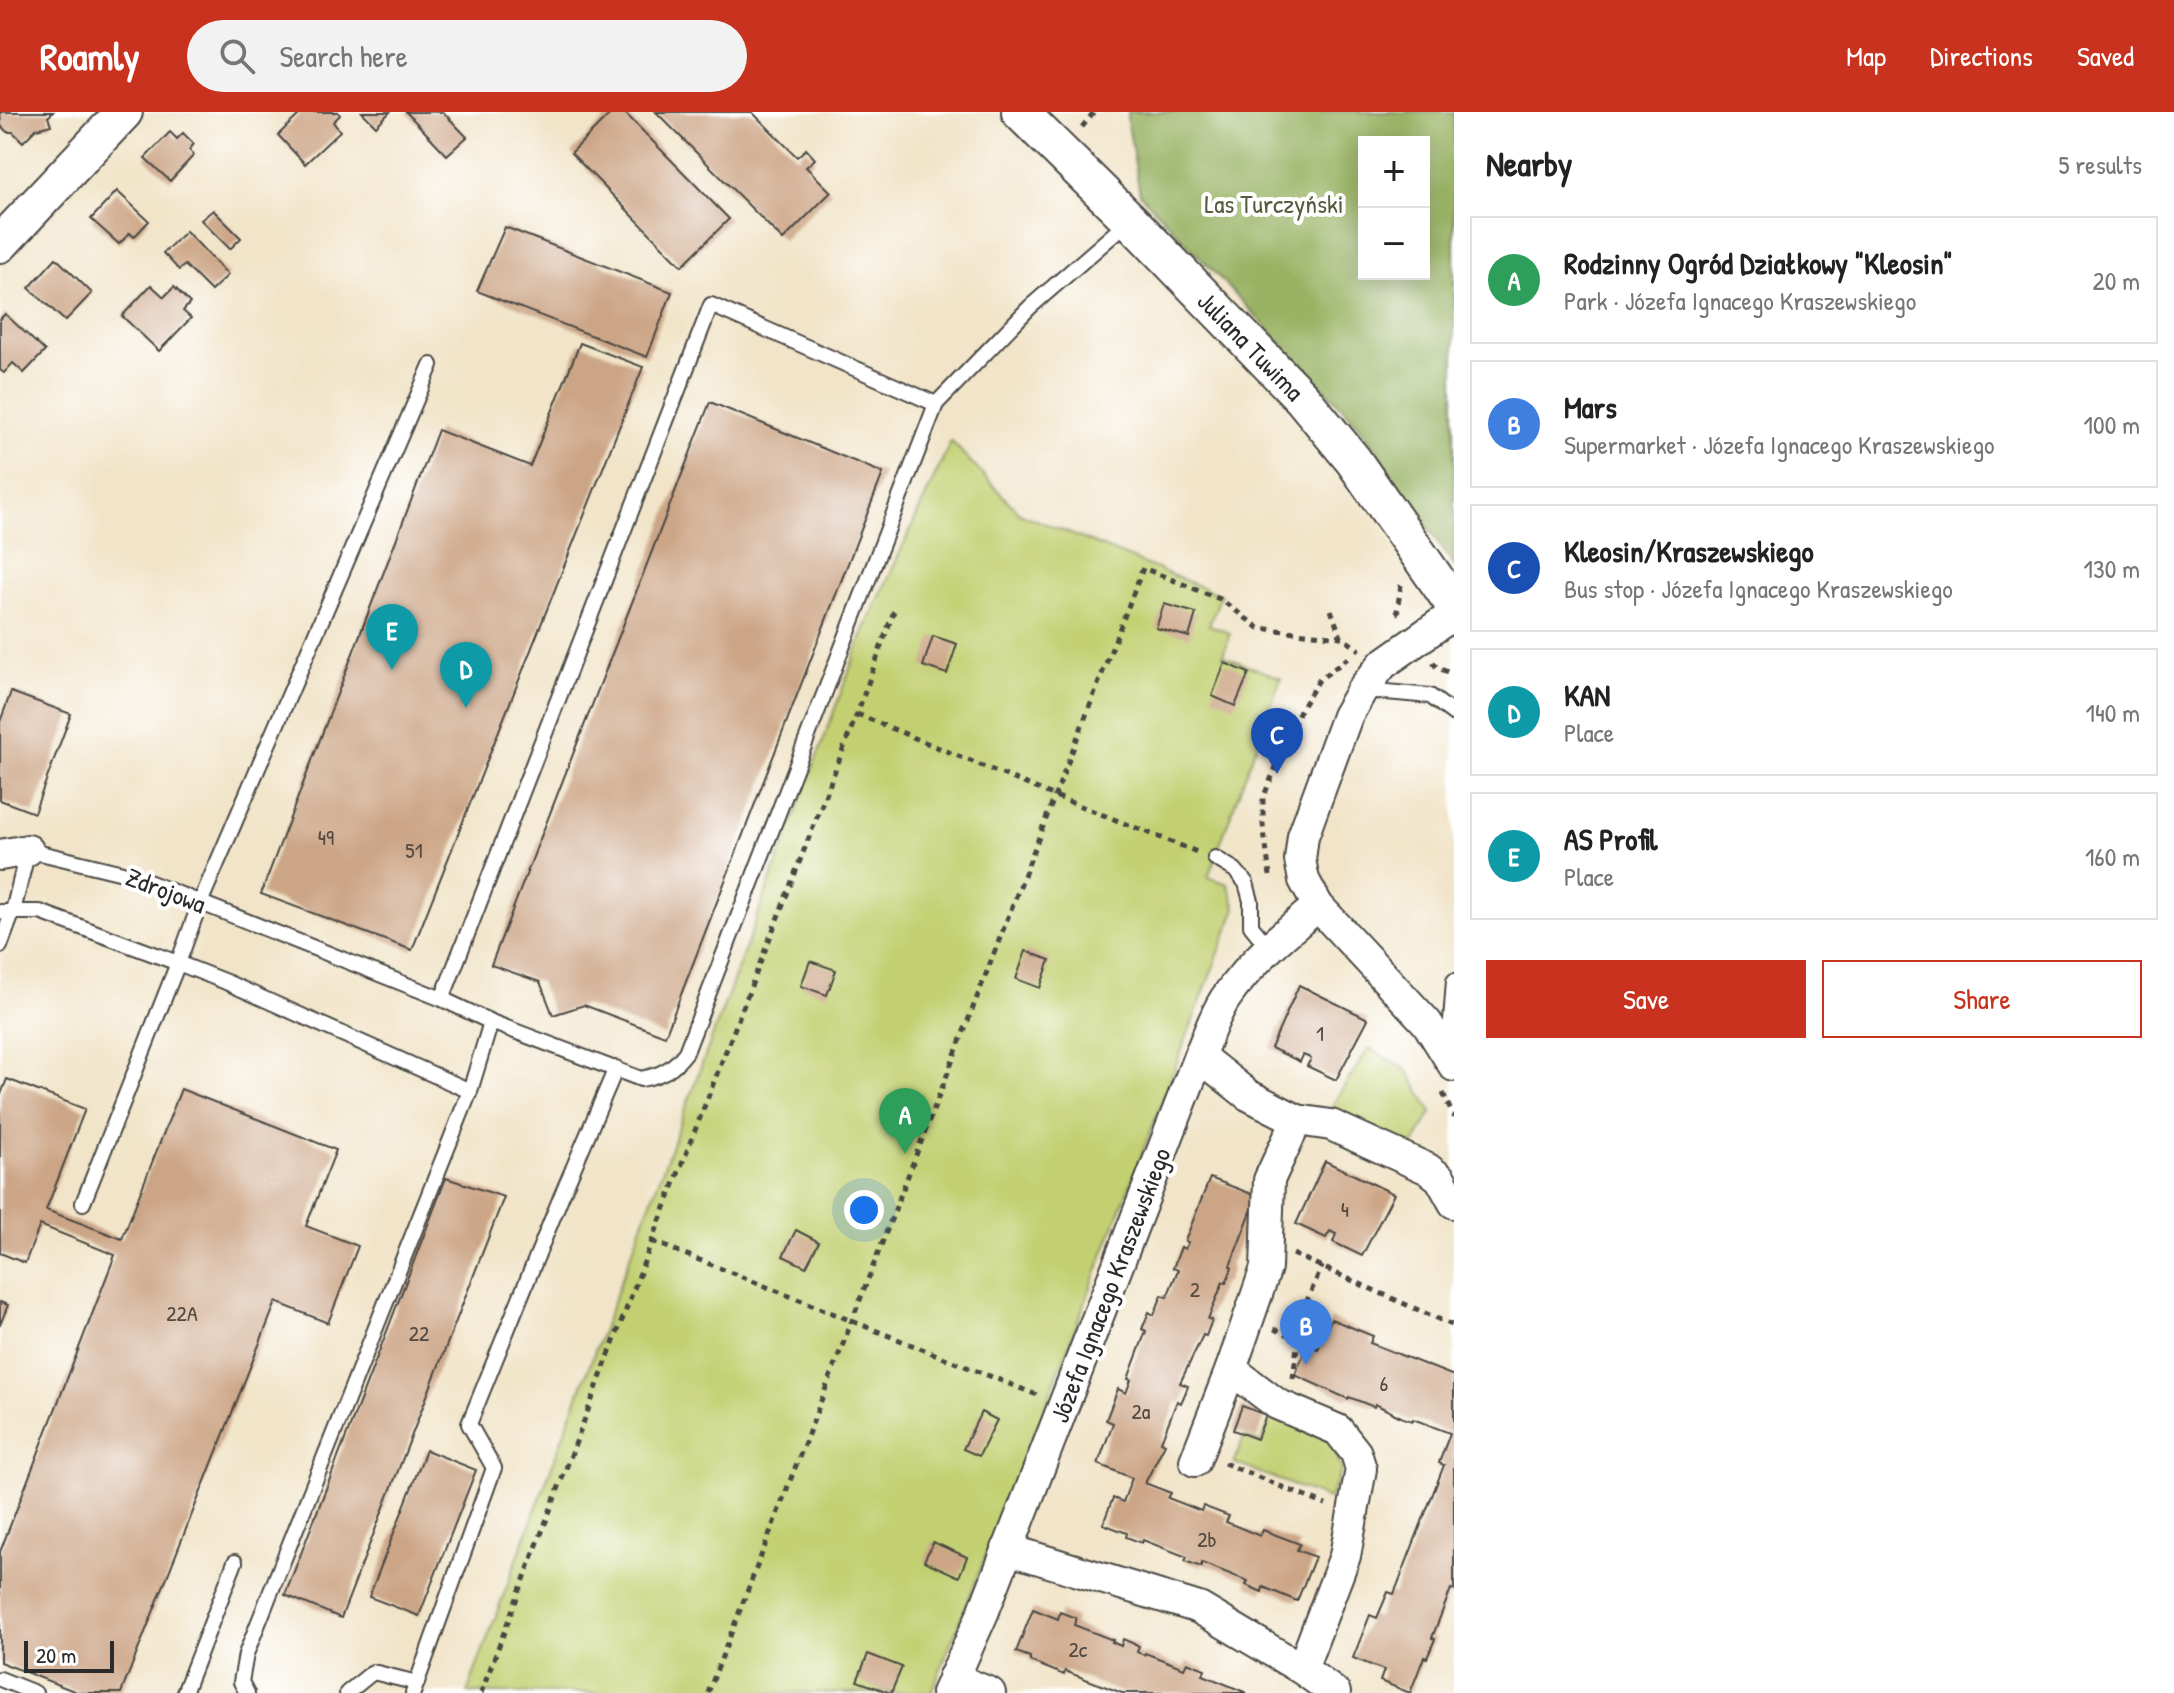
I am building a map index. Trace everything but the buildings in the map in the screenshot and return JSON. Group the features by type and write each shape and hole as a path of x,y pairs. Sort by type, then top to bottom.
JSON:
{"street":[{"path":"0,244 124,112"},
{"name":"Juliana Tuwima","path":"1020,112 1130,220 1302,398 1353,460 1454,605"},
{"path":"1448,1071 1427,1023 1318,906 1304,880 1300,860 1303,836 1347,716 1362,690 1370,652 1454,614"},
{"name":"Józefa Ignacego Kraszewskiego","path":"950,1686 983,1613 1199,1056 1223,1002 1269,948 1318,906"},
{"path":"1199,1056 1248,1095 1297,1120 1331,1125 1428,1169 1440,1178 1454,1203"},
{"path":"1196,1457 1266,1268 1269,1180 1297,1120"},
{"path":"1231,1369 1277,1404 1338,1430 1356,1453 1361,1469 1345,1556 1302,1669"},
{"path":"1007,1549 1199,1608 1302,1669 1335,1693"},
{"path":"950,1686 990,1693"}],"lane":[{"path":"442,999 711,305 936,404 1030,307 1130,220"},
{"path":"83,1203 200,903 431,365"},
{"name":"Zdrojowa","path":"14,852 131,875 442,999 491,1022 641,1079 659,1075 675,1067 686,1052 936,404"},
{"path":"1362,690 1430,696 1454,714"},
{"path":"0,946 14,852"},
{"path":"1215,858 1235,870 1246,883 1251,901 1251,926 1269,948"},
{"path":"6,912 40,912 178,963 470,1091"},
{"path":"1448,1071 1454,981"},
{"path":"242,1689 246,1654 470,1091 491,1022"},
{"path":"347,1693 373,1672 415,1688 494,1468 469,1424 616,1068"},
{"path":"184,1693 235,1562"},
{"path":"0,1679 35,1693"}],"path":[{"path":"708,1693 1143,568 1220,599 1259,628 1341,637 1370,652"},
{"path":"481,1693 895,608"},
{"path":"1331,610 1341,637"},
{"path":"1390,620 1397,611"},
{"path":"1292,927 1267,870 1263,798 1300,710 1319,680 1370,652"},
{"path":"857,714 1215,858"},
{"path":"1448,1071 1454,1118"},
{"path":"652,1241 1063,1404"},
{"path":"1267,1243 1454,1326"},
{"path":"1302,1415 1291,1375 1298,1338 1292,1336 1322,1266"},
{"path":"1196,1457 1352,1516"}],"green space":[{"name":"Las Turczyński","path":"1128,112 1454,112 1454,566 1358,424 1140,194"},
{"path":"951,441 1019,513 1221,595 1209,625 1230,633 1223,656 1281,678 1208,877 1228,884 1236,908 1048,1399 931,1693 467,1693 864,631"},
{"path":"1369,1048 1407,1070 1432,1112 1413,1146 1329,1110"},
{"path":"1272,1415 1329,1439 1342,1469 1329,1499 1234,1463 1244,1437 1261,1443"}],"place":[{"name":"AS Profil","path":"392,670"},
{"name":"KAN","path":"466,708"},
{"name":"Kleosin/Kraszewskiego","path":"1277,774"},
{"name":"Rodzinny Ogród Działkowy \"Kleosin\"","path":"905,1154"},
{"name":"Mars","path":"1306,1365"}]}
